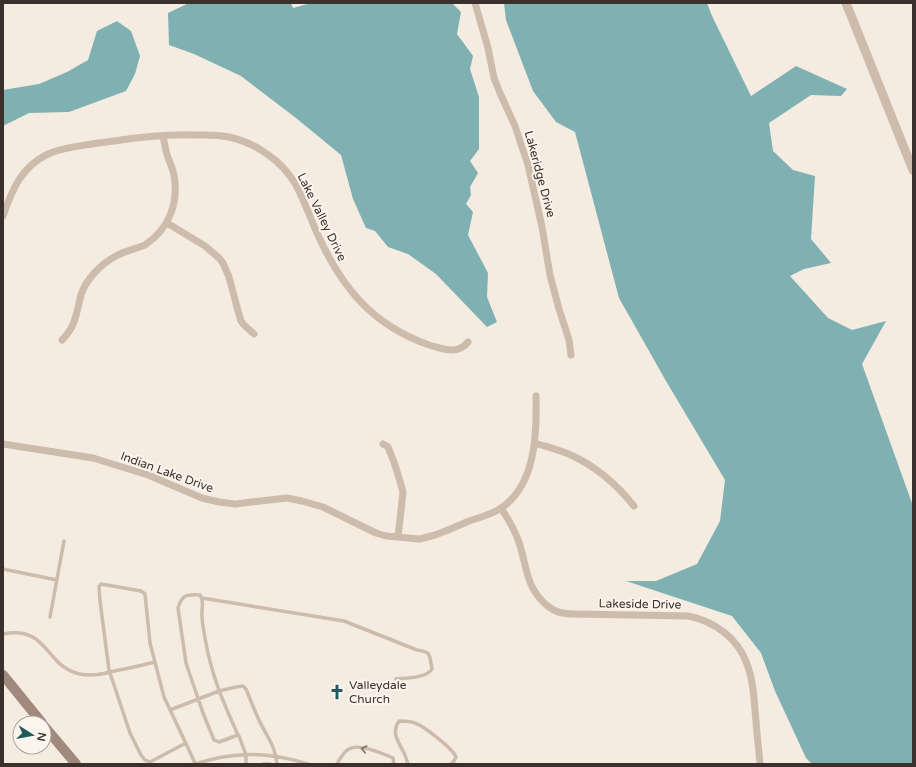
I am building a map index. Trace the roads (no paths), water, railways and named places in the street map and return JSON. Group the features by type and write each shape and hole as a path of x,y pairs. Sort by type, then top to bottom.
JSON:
{"main road":[{"path":"3,675 36,715"},
{"path":"52,736 76,764"}],"street":[{"name":"Lakeridge Drive","path":"475,3 488,48 494,78 518,132 528,165 542,227 550,275 571,355"},
{"path":"846,3 911,159 913,170"},
{"name":"Lake Valley Drive","path":"3,216 9,198 18,180 38,160 48,154 60,150 127,139 180,134 228,137 247,143 267,154 280,164 296,185 327,256 347,286 360,302 376,317 402,334 437,347 455,350 466,346 468,342"},
{"path":"62,340 72,328 82,292 89,279 95,272 116,256 149,242 167,223 171,216 175,191 173,173 163,136"},
{"path":"167,223 205,246 223,263 229,277 241,321 254,334"},
{"name":"Indian Lake Drive","path":"3,444 100,460 148,475 202,498 219,502 235,504 287,498 331,510 376,533 386,536 424,538 501,508 518,491 524,482 532,459 535,443 536,396"},
{"path":"535,443 558,450 587,463 629,499 634,506"},
{"path":"383,444 388,447 403,492 398,537"},
{"name":"Lakeside Drive","path":"501,508 518,538 533,588 543,601 557,612 570,614 688,616 713,624 734,640 748,664 754,702 760,764"}],"lane":[{"path":"50,617 64,542"},
{"path":"3,569 57,580"},
{"path":"186,743 150,762 141,755 130,733 110,672 100,601 99,587 101,584 141,591 145,594 150,643 164,697 186,743 195,764 230,756 246,755 263,755 308,764"},
{"path":"238,735 219,742 214,740 203,713 186,662 178,608 184,596 200,596 202,598 344,622 417,650 426,651 429,654 432,669 430,673 396,679"},
{"path":"202,598 202,615 210,663 219,691 246,755 246,764"},
{"path":"3,634 23,632 33,637 41,642 62,665 79,674 92,676 102,675 155,662"},
{"path":"170,710 219,691 243,686 246,689 258,719 276,752 277,764"},
{"path":"408,764 396,736 396,725 399,722 413,722 420,725 451,749 456,757 454,762 451,764"},
{"path":"337,764 342,755 349,748 355,747 382,753 393,758 394,764"},
{"path":"263,764 270,764"}],"water":[{"path":"189,3 291,3 293,8 311,3 452,3 461,12 457,34 473,56 470,69 479,97 479,149 470,161 478,173 470,187 471,195 466,204 473,212 468,235 488,273 487,297 497,322 487,327 436,274 408,254 388,247 375,231 366,228 353,199 341,155 241,76 194,54 169,45 168,13"},
{"path":"504,3 707,3 751,96 796,66 847,89 841,96 811,95 769,123 773,151 793,170 815,176 811,239 831,263 804,269 790,276 828,318 852,330 886,321 862,364 913,506 913,764 812,764 806,758 775,691 761,653 732,616 626,581 656,581 697,564 720,521 725,480 619,298 575,132 556,122 533,91 506,20"},
{"path":"117,21 131,31 140,56 135,74 126,91 69,112 29,113 3,126 3,90 39,84 67,72 88,60 97,31"}],"place":[{"name":"Valleydale Church","path":"337,692"}]}
